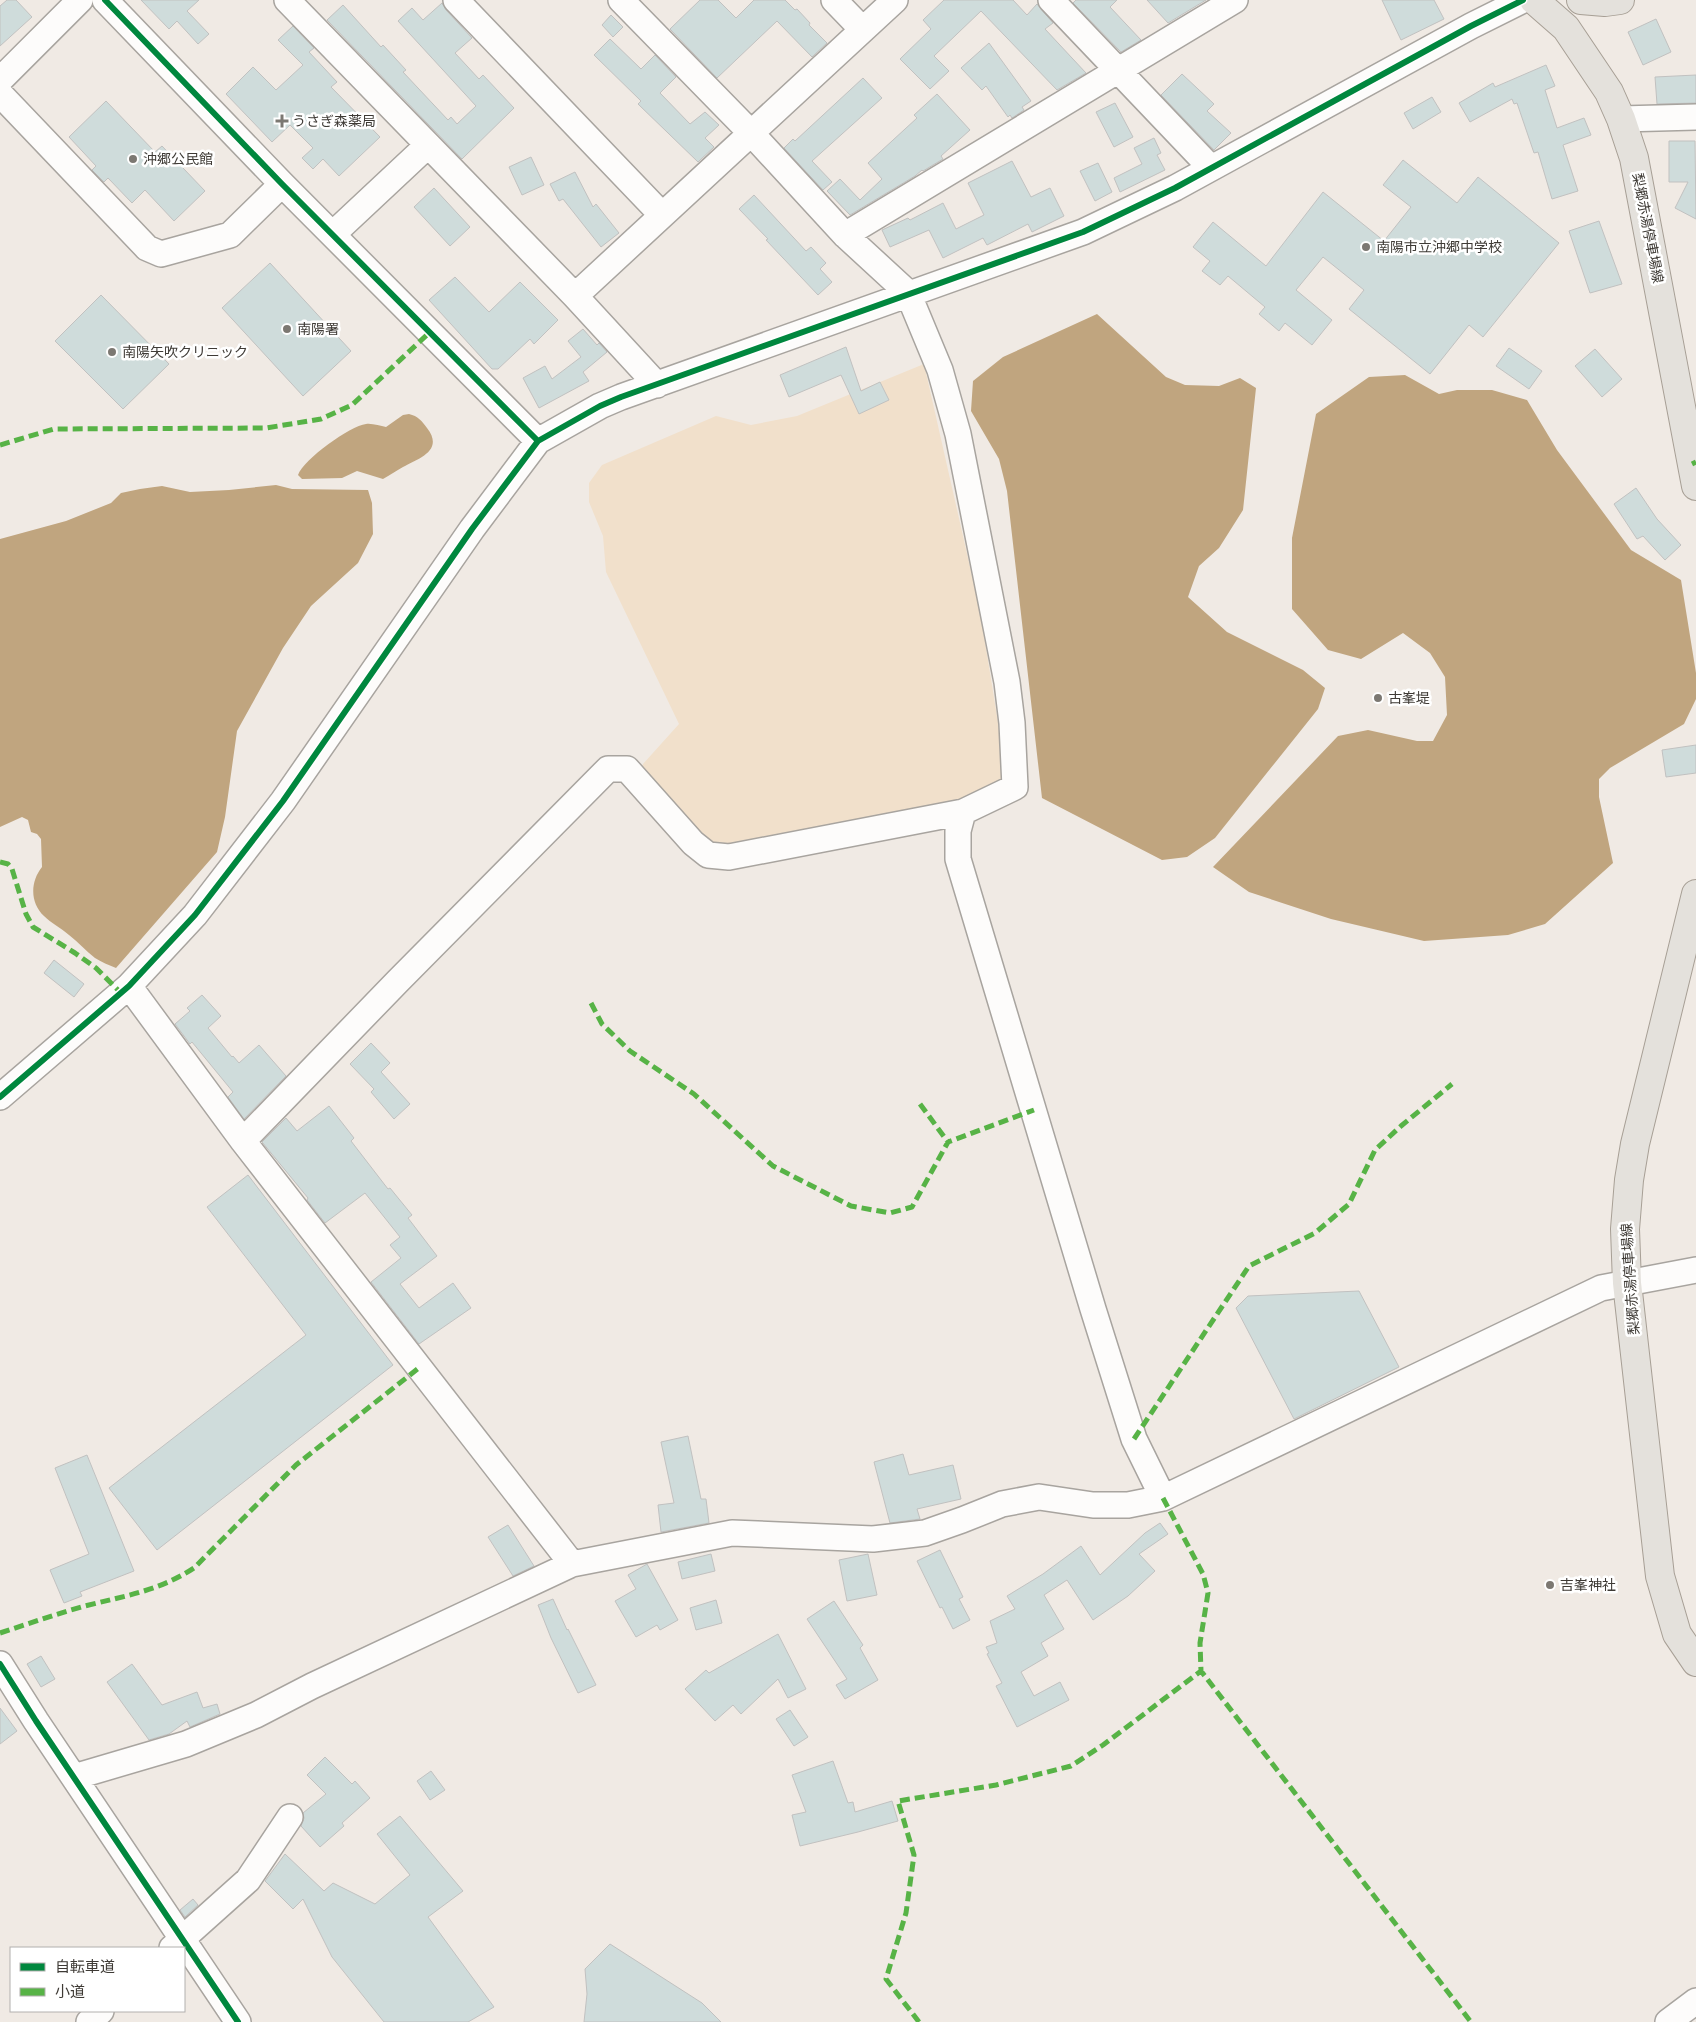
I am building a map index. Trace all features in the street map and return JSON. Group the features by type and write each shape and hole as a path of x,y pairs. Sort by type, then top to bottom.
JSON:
{"main road":[{"name":"梨郷赤湯停車場線","path":"1534,0 1566,28 1609,92 1621,119 1634,158 1696,486"},
{"path":"1581,0 1605,2 1620,0"},
{"name":"梨郷赤湯停車場線","path":"1696,894 1635,1144 1629,1180 1625,1229 1627,1283 1660,1576 1677,1634 1696,1662"}],"street":[{"path":"0,80 80,0"},
{"path":"105,0 282,184 538,441"},
{"path":"287,0 574,296 656,385"},
{"path":"456,0 662,215"},
{"path":"243,1141 608,769 627,769 693,843 708,855 729,858 963,812 1015,787 1012,723 1007,682 958,434 940,370 908,293 845,235 752,134 621,0"},
{"path":"834,0 862,29"},
{"path":"574,296 752,134 862,29 896,0"},
{"path":"1051,0 1211,168"},
{"path":"845,235 1235,0"},
{"path":"0,1097 128,986 195,915 282,801 472,529 538,441 600,406 908,293 1083,232 1175,188 1471,26 1523,0"},
{"path":"0,94 147,248 161,254 230,235 282,184"},
{"path":"1621,119 1696,117"},
{"path":"333,234 427,146"},
{"path":"963,812 958,831 958,860 1134,1439 1164,1498"},
{"path":"128,986 243,1141 572,1564"},
{"path":"74,1777 186,1744 256,1715 312,1686 572,1564 732,1533 873,1539 924,1532 962,1520 1002,1504 1039,1498 1093,1505 1128,1505 1164,1498 1601,1288 1696,1270"},
{"path":"0,1664 74,1777 177,1943 248,1880 290,1817"},
{"path":"185,1953 238,2022"},
{"path":"1668,2022 1696,2001"},
{"path":"89,2022 100,2012"}],"shaded area":[{"path":"1097,314 1166,377 1185,385 1219,386 1240,378 1256,388 1243,510 1219,548 1199,566 1188,597 1227,632 1303,670 1325,688 1318,709 1215,838 1187,857 1162,860 1042,798 1007,491 999,459 971,411 973,381 1003,357"},
{"path":"924,364 980,611 1007,778 951,806 713,848 640,773 643,764 679,724 606,572 603,536 589,502 589,483 602,465 716,416 751,425 797,416"},
{"path":"1405,375 1439,394 1457,390 1492,390 1527,400 1557,450 1631,550 1681,580 1696,673 1696,699 1684,724 1610,768 1599,779 1599,797 1613,863 1545,924 1508,935 1424,941 1331,919 1249,892 1213,867 1338,736 1368,730 1417,741 1433,741 1447,715 1445,677 1430,653 1403,633 1361,659 1328,650 1292,609 1292,538 1316,414 1369,377"},
{"path":"409,414 419,419 427,428 432,436 433,443 431,448 421,457 383,479 357,471 342,478 302,479 298,475 302,468 318,452 349,431 366,424 386,427 403,415"},
{"path":"276,485 292,489 368,490 372,503 373,534 358,563 311,606 283,648 237,731 225,817 217,852 116,968 95,958 39,911 33,892 35,879 42,867 41,839 37,834 31,832 28,820 22,817 0,827 0,539 66,521 111,503 121,493 140,489 162,486 190,492"}],"building":[{"path":"7,0 16,0 32,17 0,46 0,6"},
{"path":"141,0 199,0 187,11 209,34 198,44 177,21 169,29"},
{"path":"700,0 718,0 736,18 754,0 785,0 795,10 797,9 810,23 809,25 827,43 812,57 777,21 717,78 670,29"},
{"path":"944,0 1013,0 1027,15 1037,4 1053,23 1045,29 1086,73 1057,90 981,11 934,56 949,71 930,89 900,59 931,29 923,20"},
{"path":"1076,0 1117,0 1110,7 1141,40 1121,52 1073,3"},
{"path":"1147,0 1206,0 1168,23"},
{"path":"1382,0 1434,0 1444,19 1401,40"},
{"path":"442,3 446,10 472,38 455,53 479,79 483,75 514,108 462,159 327,20 343,5 381,47 383,45 406,70 403,72 448,120 451,117 457,124 476,106 398,21 412,8 423,20"},
{"path":"611,15 623,27 613,37 602,25"},
{"path":"1656,19 1671,52 1643,65 1628,32"},
{"path":"293,26 314,48 309,52 337,82 331,87 380,137 339,176 323,159 313,169 302,158 313,148 290,125 272,142 226,94 253,67 276,90 303,65 278,40"},
{"path":"610,39 641,69 655,55 676,77 660,93 690,124 705,112 719,125 705,138 714,147 698,162 638,104 641,101 594,55"},
{"path":"989,43 1031,101 1022,107 1024,110 1012,118 1010,115 1008,117 986,86 982,90 961,68"},
{"path":"1546,65 1555,86 1545,90 1557,128 1584,118 1591,135 1563,145 1578,191 1552,199 1538,152 1534,153 1517,103 1514,104 1512,99 1470,122 1459,103 1493,83 1495,87"},
{"path":"1182,74 1214,104 1207,111 1231,133 1214,150 1161,95"},
{"path":"1696,75 1696,103 1657,104 1655,77"},
{"path":"863,78 882,98 812,161 832,182 823,190 784,148 793,139 795,141"},
{"path":"937,94 970,130 941,156 943,159 850,215 827,191 840,179 860,200 882,179 868,163 917,118 914,115"},
{"path":"1432,97 1441,112 1413,129 1404,113"},
{"name":"沖郷公民館","path":"106,101 155,152 162,146 205,191 174,221 145,190 132,203 108,178 104,182 92,170 96,166 69,137"},
{"path":"1115,103 1133,137 1114,147 1096,112"},
{"path":"1154,138 1161,153 1157,155 1165,170 1120,192 1114,178 1142,164 1134,148"},
{"path":"1669,141 1695,141 1696,219 1675,208 1688,182 1669,182"},
{"path":"531,157 544,185 522,195 509,167"},
{"path":"1403,160 1457,203 1478,177 1559,243 1483,337 1469,325 1430,374 1349,309 1364,290 1323,257 1296,290 1332,320 1312,345 1285,323 1279,331 1259,314 1265,307 1228,276 1220,285 1202,271 1210,261 1193,247 1213,222 1266,266 1323,192 1384,241 1411,207 1383,185"},
{"path":"1012,161 1031,197 1050,188 1064,216 1032,232 1028,224 987,245 983,238 943,258 929,230 890,247 882,230 908,218 910,220 943,203 956,229 984,215 968,183"},
{"path":"1098,163 1112,192 1095,201 1080,171"},
{"path":"575,172 593,207 596,204 619,233 601,247 563,199 559,201 550,184"},
{"path":"434,188 470,227 450,246 414,207"},
{"path":"754,195 806,251 811,247 826,263 820,269 832,282 818,295 739,209"},
{"path":"1599,221 1622,284 1590,293 1569,231"},
{"name":"南陽署","path":"270,263 351,351 303,396 222,308"},
{"path":"455,277 489,312 520,282 558,320 534,344 530,339 498,369 492,369 429,300"},
{"name":"南陽矢吹クリニック","path":"101,295 169,364 123,409 55,341"},
{"path":"583,329 597,345 599,343 607,352 583,372 589,381 539,408 523,378 545,366 552,379 581,357 568,341"},
{"path":"846,347 861,391 880,382 889,400 859,414 841,375 789,397 780,375"},
{"path":"1509,348 1542,371 1529,389 1496,366"},
{"path":"1595,349 1622,379 1602,397 1575,366"},
{"path":"1636,488 1657,519 1681,545 1665,560 1643,536 1637,539 1614,504"},
{"path":"1696,745 1696,773 1666,777 1662,750"},
{"path":"54,960 84,984 74,997 44,973"},
{"path":"202,995 221,1016 208,1028 232,1057 239,1063 259,1045 286,1076 244,1119 228,1097 233,1092 192,1042 190,1044 175,1024 190,1011 187,1008"},
{"path":"371,1043 390,1063 381,1072 410,1104 394,1119 371,1092 374,1089 350,1064"},
{"path":"329,1106 354,1138 351,1141 388,1189 390,1188 412,1215 408,1218 437,1256 400,1284 419,1308 453,1283 471,1308 419,1344 371,1282 401,1258 390,1245 400,1237 365,1193 325,1223 307,1200 308,1198 262,1142 286,1118 297,1131"},
{"path":"248,1175 393,1365 157,1550 109,1488 306,1335 207,1207"},
{"path":"1359,1291 1399,1367 1294,1419 1236,1308 1248,1296"},
{"path":"688,1436 701,1499 706,1499 709,1523 661,1532 658,1505 674,1503 661,1442"},
{"path":"903,1454 909,1475 953,1465 961,1499 917,1509 920,1519 890,1523 874,1462"},
{"path":"87,1455 134,1571 80,1592 82,1596 64,1603 50,1570 89,1554 55,1468"},
{"path":"1160,1523 1168,1534 1139,1554 1155,1571 1128,1596 1093,1620 1067,1580 1044,1595 1064,1629 1041,1643 1048,1656 1021,1672 1034,1696 1060,1682 1069,1700 1017,1727 996,1686 1002,1683 987,1654 989,1653 986,1647 997,1643 990,1621 1015,1609 1007,1596 1043,1574 1081,1546 1100,1575 1145,1533"},
{"path":"508,1525 534,1566 513,1576 488,1537"},
{"path":"940,1550 963,1597 959,1599 970,1620 953,1629 942,1607 940,1608 917,1561"},
{"path":"711,1554 715,1571 682,1579 678,1562"},
{"path":"868,1554 877,1595 847,1601 839,1560"},
{"path":"647,1564 678,1620 660,1630 657,1625 636,1637 615,1601 636,1589 628,1575"},
{"path":"553,1599 596,1685 578,1693 551,1638 538,1605"},
{"path":"716,1600 722,1623 696,1630 690,1608"},
{"path":"834,1601 863,1645 860,1648 878,1680 845,1699 836,1685 847,1679 807,1619"},
{"path":"778,1634 806,1689 788,1698 778,1679 741,1714 733,1705 715,1721 685,1689 706,1670 709,1673"},
{"path":"41,1656 55,1679 41,1687 27,1664"},
{"path":"132,1664 162,1705 197,1692 203,1708 217,1704 220,1714 190,1727 187,1721 169,1734 149,1740 107,1682"},
{"path":"0,1708 17,1731 0,1744"},
{"path":"790,1710 808,1737 794,1746 776,1719"},
{"path":"325,1757 352,1784 355,1781 370,1798 342,1823 344,1826 320,1847 301,1826 304,1818 303,1813 326,1794 307,1775"},
{"path":"833,1761 848,1803 853,1802 855,1812 892,1801 898,1821 800,1846 792,1815 806,1812 792,1775"},
{"path":"431,1771 445,1790 430,1800 417,1781"},
{"path":"400,1816 463,1891 428,1917 494,2007 468,2022 384,2022 332,1957 303,1899 293,1909 265,1881 285,1854 324,1891 333,1883 375,1904 410,1875 377,1834"},
{"path":"193,1899 198,1905 185,1917 180,1910"},
{"path":"610,1944 702,2003 721,2022 584,2022 587,1994 585,1969"}],"marked path":[{"path":"0,445 54,429 266,428 321,419 352,405 430,332"},
{"path":"1692,464 1696,462"},
{"path":"0,862 8,864 12,869 26,914 33,927 96,968 121,993"},
{"path":"591,1003 602,1024 630,1051 694,1094 773,1166 851,1206 890,1213 912,1207 948,1142 1034,1110"},
{"path":"1134,1439 1249,1266 1315,1233 1349,1204 1375,1150 1452,1084"},
{"path":"920,1104 948,1142"},
{"path":"0,1633 74,1609 127,1596 154,1587 181,1576 194,1568 296,1465 420,1367"},
{"path":"1163,1498 1203,1574 1208,1593 1200,1643 1201,1671 1471,2022"},
{"path":"919,2022 886,1979 906,1913 914,1855 898,1801 996,1785 1071,1766 1103,1745 1201,1671"}],"cycle path":[{"path":"105,0 282,184 538,441"},
{"path":"0,1097 129,986 195,915 283,801 472,529 538,441 600,406 621,397 1083,232 1175,188 1471,26 1523,0"},
{"path":"0,1664 36,1721 238,2022"}],"place":[{"name":"うさぎ森薬局","path":"282,121"},
{"name":"沖郷公民館","path":"133,159"},
{"name":"南陽市立沖郷中学校","path":"1366,247"},
{"name":"南陽署","path":"287,329"},
{"name":"南陽矢吹クリニック","path":"112,352"},
{"name":"古峯堤","path":"1378,698"},
{"name":"吉峯神社","path":"1550,1585"}]}
